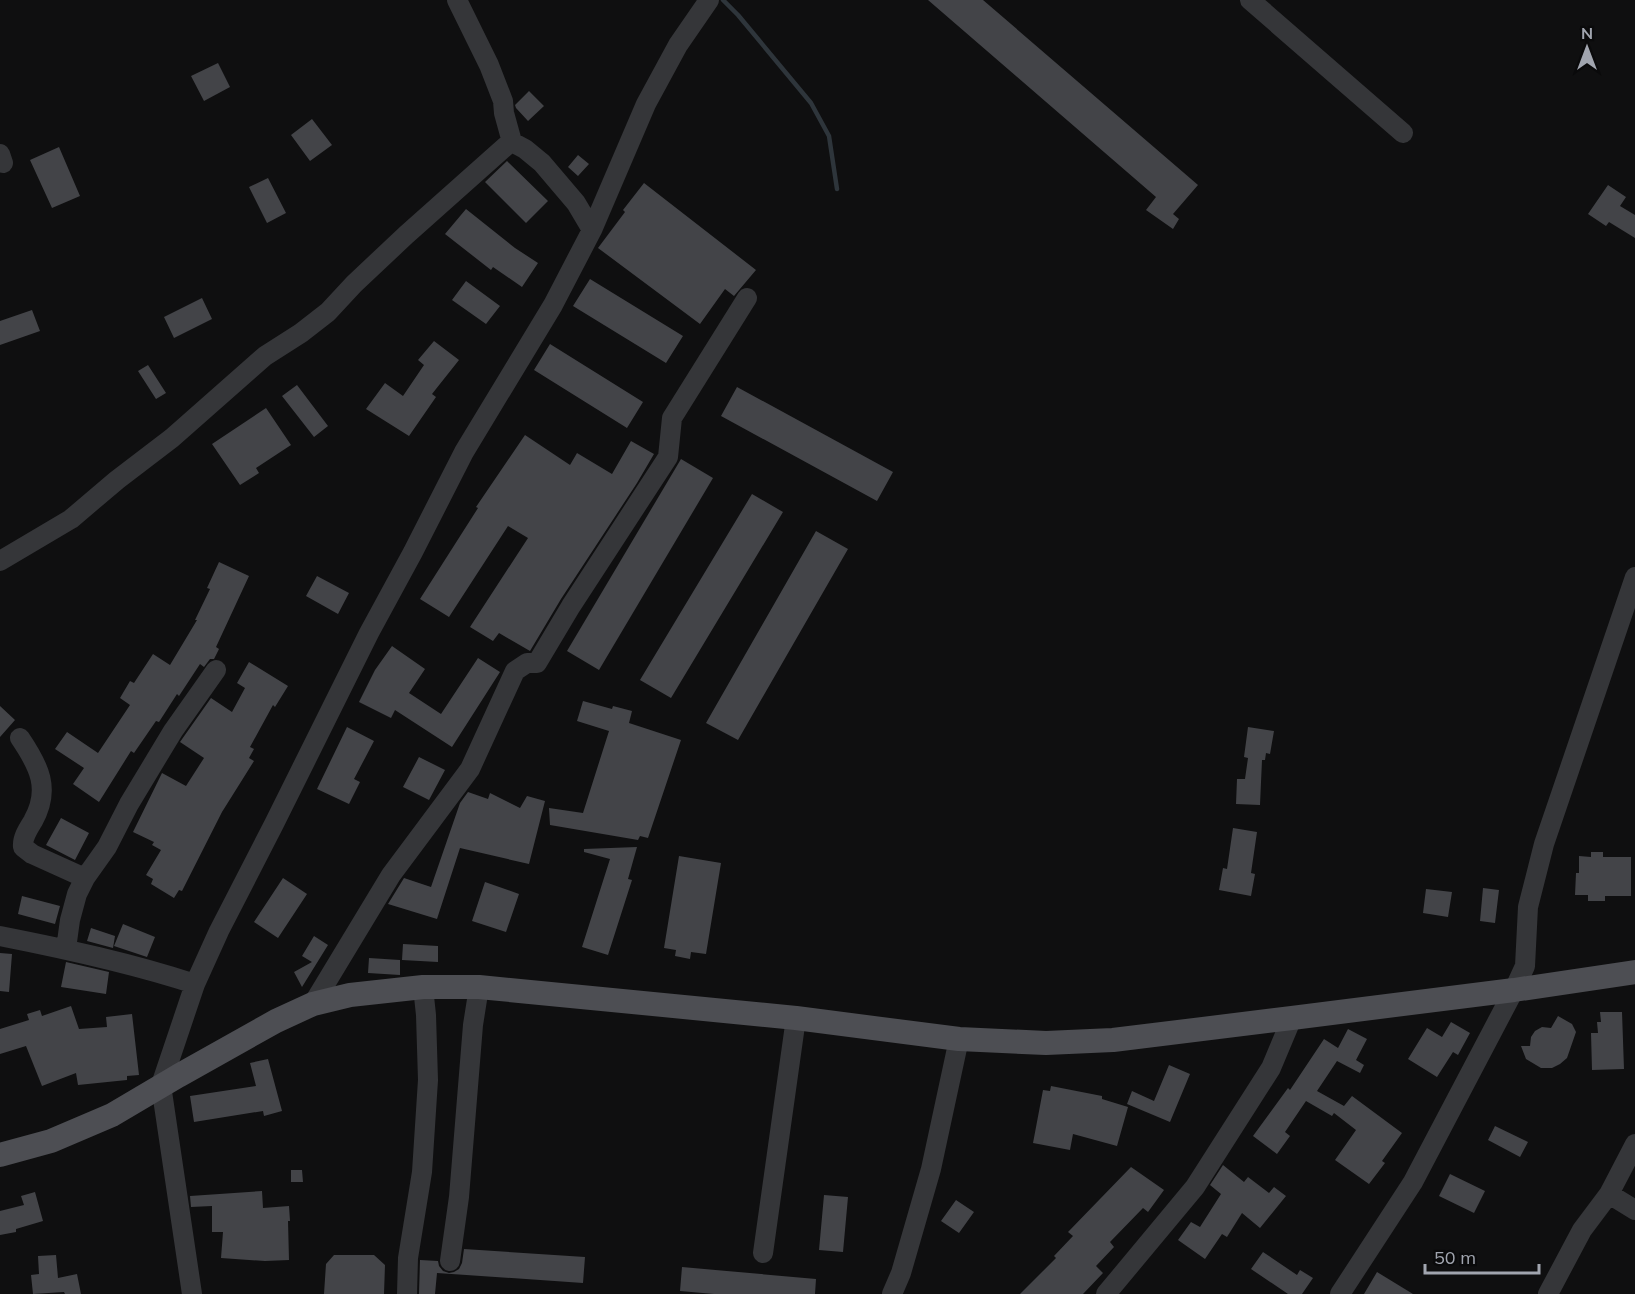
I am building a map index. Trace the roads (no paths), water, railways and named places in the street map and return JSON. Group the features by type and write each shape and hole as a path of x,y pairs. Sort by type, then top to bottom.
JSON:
{"main road":[{"path":"0,1155 51,1141 112,1115 161,1085 276,1022 313,1004 350,995 423,987 479,987 796,1018 959,1039 1046,1043 1113,1040 1514,990 1635,972"}],"street":[{"path":"457,0 489,65 503,101 512,142 542,163 576,203 592,230"},
{"path":"1250,0 1403,133"},
{"path":"192,1294 161,1085 195,984 369,633 464,452 553,305 592,230 646,104 678,45 708,3"},
{"path":"0,561 71,519 172,438 265,356 328,312 406,235 512,142"},
{"path":"313,1004 391,874 470,769 515,671 527,663 537,663 571,606 668,457 672,418 747,298"},
{"path":"1340,1294 1413,1182 1525,966 1528,907 1544,844 1635,577"},
{"path":"66,948 77,894 107,848 129,804 173,731 216,670"},
{"path":"20,738 32,754 41,775 38,812 23,839 23,847 32,854 86,878"},
{"path":"0,936 66,948 195,984"},
{"path":"407,1294 408,1258 422,1172 428,1080 423,987"},
{"path":"450,1261 459,1197 473,1025 479,987"},
{"path":"763,1253 796,1018"},
{"path":"1106,1294 1195,1187 1271,1068 1292,1018"},
{"path":"892,1294 901,1273 931,1169 959,1039"},
{"path":"1548,1294 1582,1230 1609,1194 1635,1144"},
{"path":"1609,1194 1635,1210"}],"waterway":[{"path":"723,0 811,103 829,136 837,189"}]}
